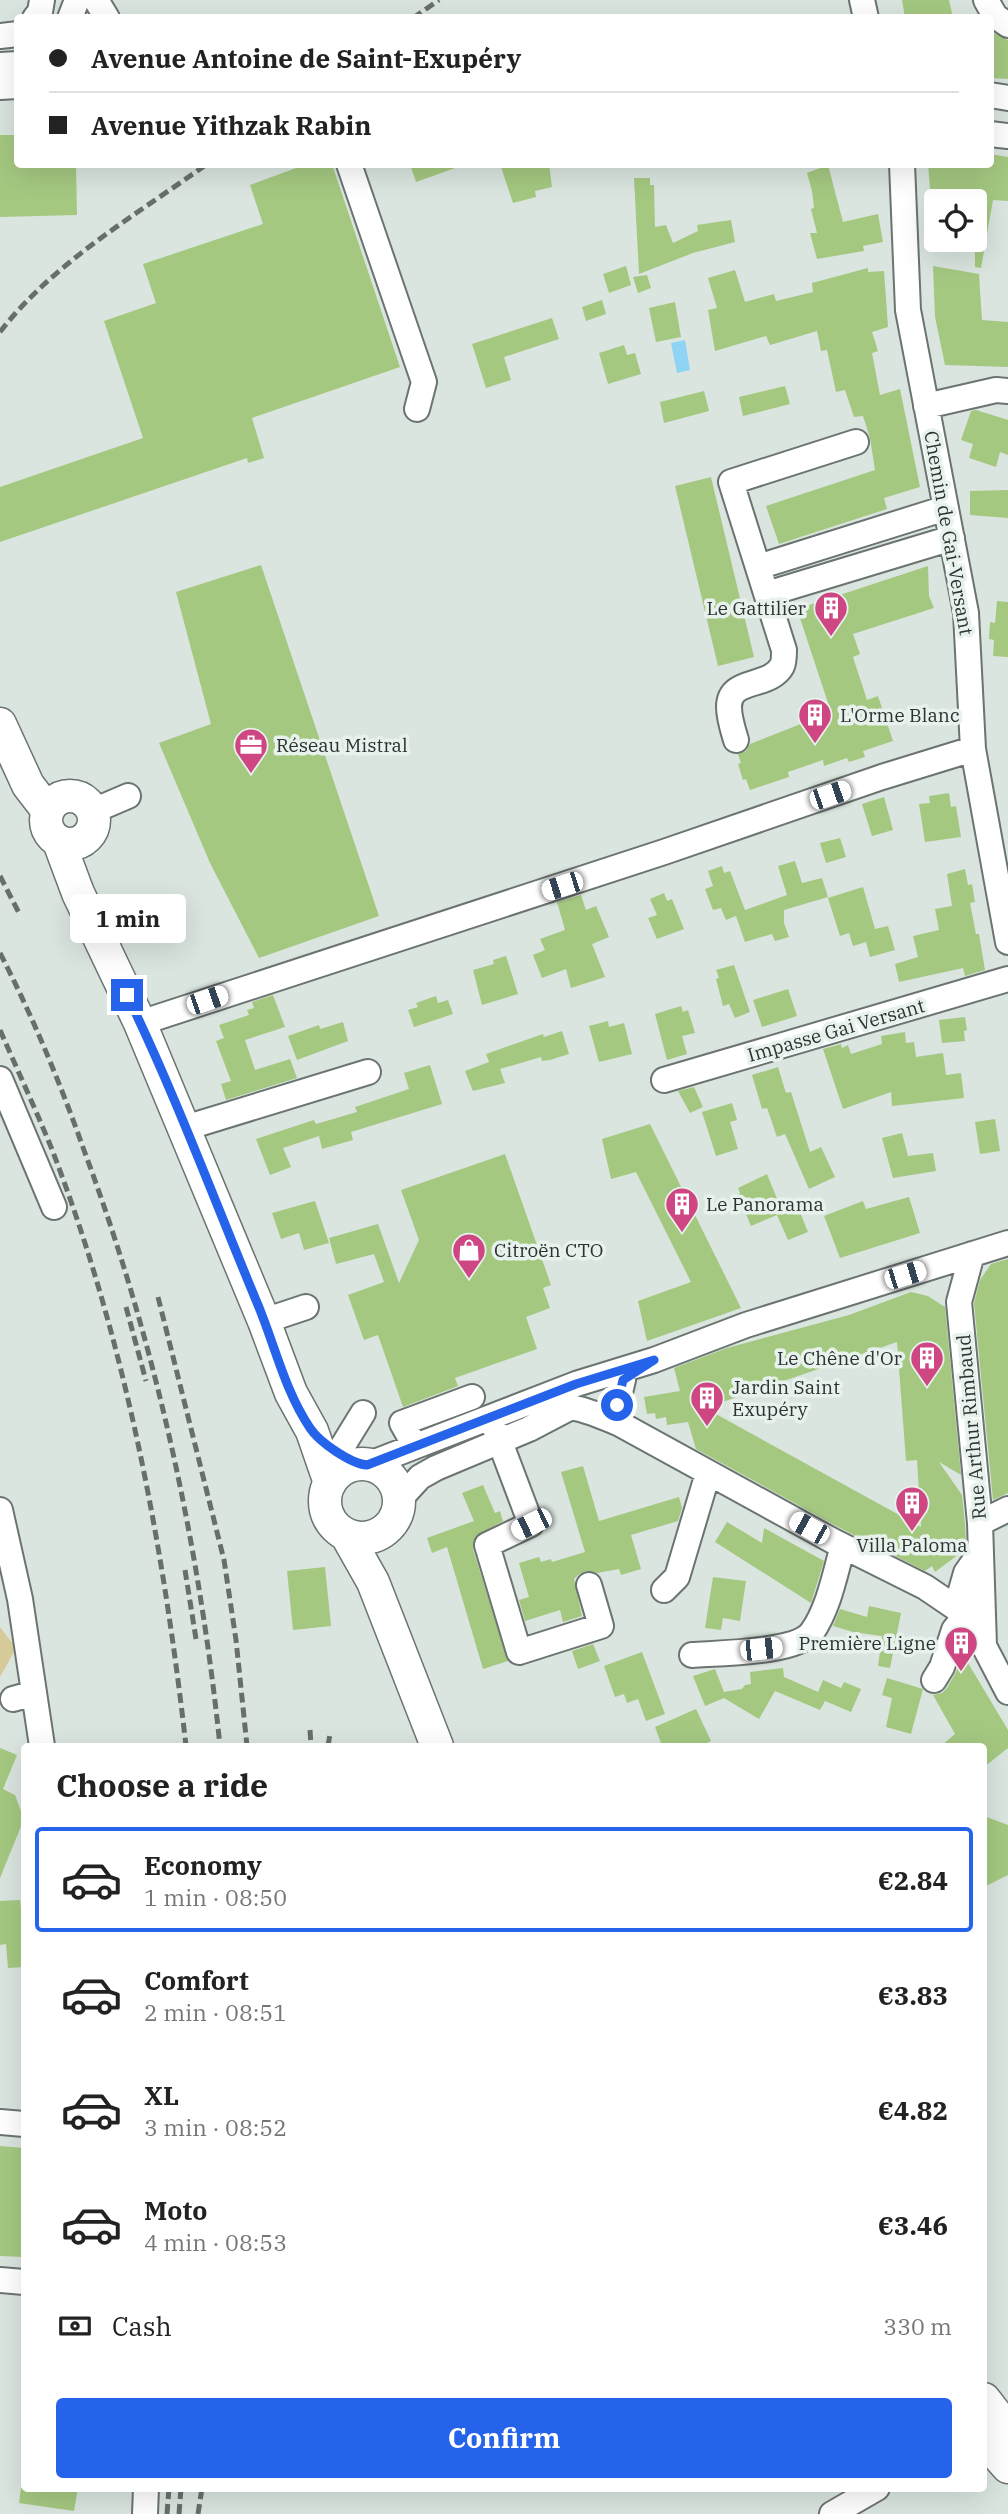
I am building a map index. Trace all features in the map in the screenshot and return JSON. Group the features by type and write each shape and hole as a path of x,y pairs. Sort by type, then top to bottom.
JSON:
{"main road":[{"path":"6,736 28,785 55,804 81,799 93,811 94,826 88,837 71,842 51,835 46,825 55,804"},
{"path":"71,842 89,912 185,1128 291,1393 312,1431 330,1483"},
{"path":"312,1431 355,1460 379,1469 389,1477 396,1488 397,1514 390,1525 370,1538 347,1536 329,1519 325,1507 325,1494 330,1483 355,1460"},
{"path":"373,1581 381,1533"},
{"path":"347,1536 373,1581 436,1743"}],"street":[{"path":"994,14 1008,25"},
{"path":"350,168 424,382 417,409"},
{"name":"Chemin de Gai-Versant","path":"902,168 908,310 966,614 973,749 1008,942"},
{"path":"926,406 996,390 1008,391"},
{"path":"736,740 729,707 731,696 735,690 772,677 783,665 784,650 731,482 856,442"},
{"path":"758,567 946,509"},
{"path":"767,594 952,538"},
{"path":"140,1023 973,749"},
{"path":"93,811 128,796"},
{"name":"Impasse Gai Versant","path":"664,1080 1008,979"},
{"path":"185,1128 368,1072"},
{"path":"0,1079 54,1206"},
{"path":"363,1413 355,1460 415,1446 576,1384 654,1360 746,1325 1008,1243"},
{"name":"Rue Arthur Rimbaud","path":"972,1254 959,1302 980,1523 984,1646"},
{"path":"928,1268 959,1302"},
{"path":"264,1321 306,1307"},
{"path":"398,1501 420,1478 436,1468 529,1430 623,1380 654,1360"},
{"path":"620,1424 617,1405 623,1380"},
{"path":"415,1446 398,1420 472,1397"},
{"path":"515,1408 572,1406 620,1424 843,1546 925,1587 960,1613 984,1646 1008,1692"},
{"path":"491,1418 531,1524 487,1545 519,1652 601,1626 589,1585"},
{"path":"664,1590 677,1577 708,1473"},
{"path":"980,1523 1008,1508"},
{"path":"0,1510 24,1696 41,1743"},
{"path":"692,1655 784,1646 803,1640 811,1633 823,1611 843,1546"},
{"path":"934,1680 942,1667 960,1613 966,1573 980,1552"},
{"path":"925,1587 966,1573"},
{"path":"960,1613 982,1594"},
{"path":"0,2122 21,2124"},
{"path":"0,2280 21,2282"},
{"path":"145,2514 146,2492"},
{"path":"832,2514 870,2492"}],"shaded area":[{"path":"0,1627 16,1648 0,1677"}],"water":[{"path":"685,340 690,370 677,373 671,343"}],"building":[{"path":"902,0 949,0 952,14 904,14"},
{"path":"994,33 1008,40 1008,79 994,78"},
{"path":"0,135 14,135 14,168 76,168 77,215 0,217"},
{"path":"994,155 1008,157 1008,201 993,200 987,234 987,189 930,189 928,168 994,168"},
{"path":"296,168 333,168 400,367 252,418 264,458 248,463 247,458 0,542 0,487 143,438 104,321 156,303 143,264 263,224 250,185"},
{"path":"411,168 455,168 416,182"},
{"path":"501,168 550,168 552,187 535,191 536,197 513,203"},
{"path":"829,168 843,222 878,214 883,242 863,246 864,251 817,259 810,233 817,233 807,173"},
{"path":"634,178 650,178 650,185 654,185 655,227 666,225 673,243 698,231 697,225 731,220 735,242 693,253 639,274"},
{"path":"975,252 984,252 981,268 975,267"},
{"path":"626,266 631,285 609,293 603,274"},
{"path":"933,266 979,274 982,320 1008,322 1008,367 945,365 935,317"},
{"path":"868,268 868,272 884,271 888,327 872,332 878,351 872,353 880,395 900,389 920,487 884,498 887,509 779,544 766,506 875,470 870,438 863,416 854,417 845,390 836,392 827,350 821,351 817,331 770,345 766,336 715,351 708,310 717,308 708,278 735,270 745,302 774,294 776,301 813,292 812,283"},
{"path":"647,275 651,288 638,293 633,277"},
{"path":"602,300 606,314 586,321 582,307"},
{"path":"675,302 681,337 656,342 649,308"},
{"path":"552,318 559,339 504,357 511,380 486,388 472,344"},
{"path":"624,345 627,355 635,353 641,374 608,384 599,353"},
{"path":"785,386 790,404 743,416 739,397"},
{"path":"704,391 709,411 664,423 660,402"},
{"path":"976,410 1008,420 1008,455 1000,452 996,467 969,458 973,444 961,440 971,411"},
{"path":"711,477 754,657 718,666 675,486"},
{"path":"1008,490 1008,518 970,515 970,491"},
{"name":"Réseau Mistral","path":"261,565 379,916 259,958 210,863 159,743 211,724 176,592"},
{"path":"928,566 929,596 934,608 853,634 860,654 853,657 867,700 878,696 893,741 863,751 865,757 849,762 847,758 824,766 823,760 788,772 789,777 750,790 746,779 743,780 738,754 746,751 750,744 831,712 797,609"},
{"path":"997,601 1008,602 1008,657 993,656 994,640 989,639 990,622 995,623"},
{"path":"949,793 951,807 956,806 961,837 925,842 919,804 930,803 929,796"},
{"path":"884,797 893,830 872,836 862,804"},
{"path":"840,838 846,857 826,863 820,843"},
{"path":"795,861 802,883 822,878 828,897 784,910 784,923 789,937 775,941 772,934 745,942 736,916 726,920 721,908 713,910 705,889 713,886 708,871 722,866 724,873 730,871 745,910 787,895 778,866"},
{"path":"965,869 968,885 972,884 975,902 970,903 985,970 965,976 963,968 899,982 895,964 918,957 913,936 939,930 935,909 952,906 947,874"},
{"path":"863,887 875,929 888,926 895,950 870,957 866,942 853,946 849,933 840,936 828,898"},
{"path":"664,893 667,901 672,899 684,929 657,939 648,918 657,915 650,899"},
{"path":"581,895 586,910 596,906 609,937 592,944 605,977 571,988 566,969 542,978 533,955 545,950 540,939 565,930 557,902"},
{"path":"506,956 518,994 482,1005 473,970 494,964 493,960"},
{"path":"734,965 750,1012 735,1018 729,1004 723,1006 716,979 719,978 716,970"},
{"path":"788,989 797,1016 762,1027 753,1000"},
{"path":"273,995 285,1027 245,1040 255,1070 290,1059 297,1078 226,1100 221,1084 231,1081 216,1041 224,1038 219,1025 249,1015 247,1010 254,1008 252,1002"},
{"path":"436,996 438,1003 448,1000 453,1014 414,1027 408,1010 418,1007 416,1003"},
{"path":"681,1006 683,1012 688,1010 695,1033 682,1036 687,1054 667,1060 655,1014"},
{"path":"965,1017 965,1041 942,1043 939,1020"},
{"path":"608,1021 609,1027 624,1023 632,1054 599,1062 589,1026"},
{"path":"343,1022 348,1041 297,1060 288,1036 319,1025 320,1029"},
{"path":"562,1031 569,1054 542,1061 541,1057 500,1069 505,1083 473,1091 465,1071 489,1062 486,1054 543,1034 544,1037"},
{"path":"905,1032 906,1043 914,1042 916,1057 943,1053 946,1075 961,1073 964,1098 892,1106 891,1092 843,1109 823,1049 848,1045 851,1054 882,1044 881,1036"},
{"path":"430,1065 442,1104 351,1132 353,1140 322,1149 319,1136 283,1148 291,1167 270,1175 256,1139 314,1120 316,1124 357,1112 355,1107 409,1089 404,1073"},
{"path":"778,1067 786,1093 791,1092 810,1152 821,1147 835,1177 809,1189 785,1134 777,1137 767,1108 762,1109 752,1075"},
{"path":"694,1087 703,1107 690,1113 678,1091"},
{"path":"732,1103 737,1120 730,1122 738,1149 716,1156 702,1112"},
{"path":"995,1119 1000,1151 980,1154 975,1122"},
{"name":"Le Panorama","path":"650,1124 741,1308 647,1341 638,1301 691,1282 636,1172 611,1179 602,1139"},
{"path":"902,1133 908,1156 933,1153 936,1171 893,1178 882,1138"},
{"name":"Citroën CTO","path":"505,1154 551,1285 543,1288 550,1308 526,1317 537,1349 455,1378 458,1386 403,1407 378,1335 364,1340 348,1295 384,1282 374,1254 336,1264 329,1238 378,1224 399,1283 419,1240 401,1190"},
{"path":"767,1174 780,1206 795,1200 808,1232 788,1240 777,1215 751,1226 738,1195 738,1188"},
{"path":"909,1197 920,1233 840,1258 824,1216 863,1201 866,1209"},
{"path":"315,1201 329,1243 304,1250 299,1233 281,1239 272,1213"},
{"path":"1008,1259 1008,1493 993,1500 974,1303 980,1280 991,1264"},
{"path":"911,1292 928,1296 945,1307 961,1475 939,1462 962,1495 966,1544 960,1547 963,1551 935,1572 932,1566 925,1571 840,1528 696,1449 688,1422 667,1425 666,1417 656,1419 655,1413 647,1414 644,1397 680,1391 674,1368 727,1348 849,1315","holes":["897,1342 906,1461 917,1460 921,1527 705,1408"]},
{"path":"583,1466 599,1521 679,1497 682,1508 678,1521 631,1535 641,1569 621,1575 619,1569 597,1573 585,1571 579,1574 574,1579 582,1616 563,1622 560,1610 525,1621 519,1600 529,1597 519,1563 539,1557 541,1562 551,1559 552,1562 585,1552 561,1472"},
{"path":"483,1485 495,1513 500,1511 503,1521 476,1536 473,1549 508,1661 483,1669 447,1547 432,1553 427,1538 474,1521 462,1493"},
{"path":"727,1522 762,1543 764,1528 824,1561 811,1603 715,1542"},
{"path":"325,1567 331,1626 293,1630 287,1571"},
{"path":"713,1577 746,1581 740,1621 723,1618 721,1630 705,1628"},
{"path":"869,1606 901,1613 890,1668 878,1666 882,1636 833,1626 840,1609 867,1617"},
{"path":"593,1644 600,1661 578,1669 572,1651"},
{"path":"642,1652 665,1714 646,1721 638,1699 627,1703 624,1694 615,1697 604,1666"},
{"name":"Première Ligne","path":"962,1653 1008,1730 1008,1748 987,1765 987,1743 944,1743 955,1734 933,1695 942,1693 947,1688"},
{"path":"783,1668 784,1677 818,1692 823,1680 841,1688 844,1682 861,1689 851,1712 825,1701 820,1710 775,1691 759,1719 724,1698 705,1706 693,1676 715,1669 724,1692 742,1689 751,1684 750,1672"},
{"path":"887,1678 923,1689 911,1734 886,1727 892,1698 882,1695"},
{"path":"696,1709 711,1741 661,1743 655,1727"},
{"path":"0,1748 17,1755 3,1789 15,1795 21,1811 21,1826 0,1878"},
{"path":"987,1817 1008,1825 1008,1875 987,1886"},
{"path":"20,1900 21,1967 8,1968 6,1944 0,1945 0,1901"},
{"path":"0,2146 21,2148 21,2257 0,2256"},
{"path":"21,2488 21,2492 77,2492 74,2511 19,2503"}],"railway":[{"path":"419,14 439,0"},
{"path":"0,332 45,283 97,241 201,168"},
{"path":"0,876 19,913"},
{"path":"0,953 35,1026 66,1102 133,1298 153,1371 187,1520 220,1743"},
{"path":"0,1030 51,1147 77,1219 120,1367 153,1518 186,1743"},
{"path":"158,1297 224,1560 247,1743"},
{"path":"126,1307 146,1381"},
{"path":"185,1570 196,1639"},
{"path":"310,1730 311,1743"},
{"path":"328,1743 330,1734"},
{"path":"167,2514 169,2492"},
{"path":"179,2514 181,2492"},
{"path":"198,2514 201,2492"}],"place":[{"name":"Le Gattilier","path":"831,638"},
{"name":"L'Orme Blanc","path":"815,745"},
{"name":"Réseau Mistral","path":"251,775"},
{"name":"Le Panorama","path":"682,1234"},
{"name":"Citroën CTO","path":"469,1280"},
{"name":"Le Chêne d'Or","path":"927,1388"},
{"name":"Jardin Saint Exupéry","path":"707,1428"},
{"name":"Villa Paloma","path":"912,1533"},
{"name":"Première Ligne","path":"961,1673"}],"route":[{"path":"127,995 244,1272 291,1393 312,1431 321,1440 358,1464 367,1465 576,1384 654,1360 623,1380 617,1405"}]}
